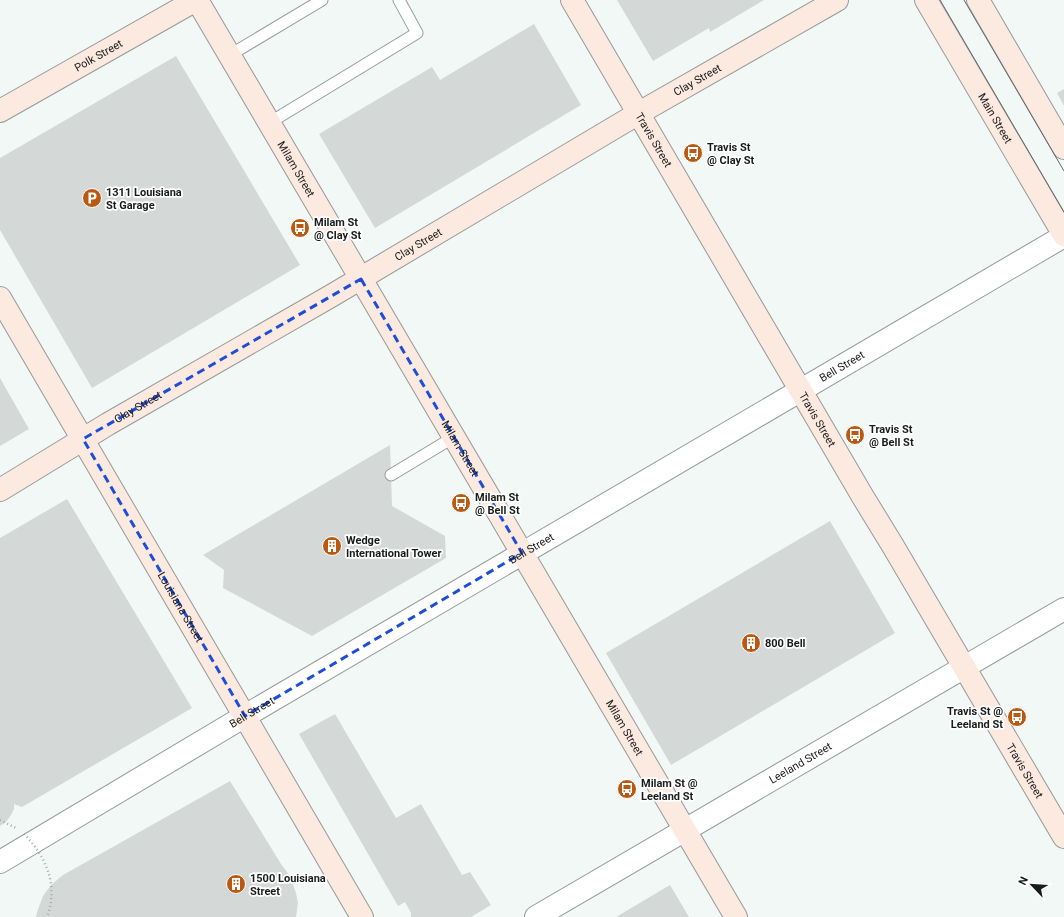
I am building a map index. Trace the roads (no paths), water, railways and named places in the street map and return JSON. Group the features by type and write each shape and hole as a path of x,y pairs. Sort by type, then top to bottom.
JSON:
{"main road":[{"name":"Milam Street","path":"197,0 736,917"},
{"name":"Polk Street","path":"0,111 197,0"},
{"name":"Travis Street","path":"572,0 1064,838"},
{"name":"Clay Street","path":"0,490 83,439 361,279 639,113 837,0"},
{"name":"Main Street","path":"926,0 1064,236"},
{"path":"978,0 1064,148"},
{"name":"Louisiana Street","path":"0,298 362,917"}],"street":[{"name":"Bell Street","path":"0,862 522,553 1064,236"},
{"name":"Leeland Street","path":"536,917 1064,609"}],"lane":[{"path":"230,55 322,0"},
{"path":"269,123 417,33 399,0"},
{"path":"391,475 454,437"}],"tram line":[{"path":"940,0 1064,212"},
{"path":"964,0 1064,171"}],"place":[{"name":"Travis St @ Clay St","path":"693,153"},
{"name":"1311 Louisiana St Garage","path":"92,198"},
{"name":"Milam St @ Clay St","path":"300,228"},
{"name":"Travis St @ Bell St","path":"855,435"},
{"name":"Milam St @ Bell St","path":"461,503"},
{"name":"Wedge International Tower","path":"332,546"},
{"name":"800 Bell","path":"751,643"},
{"name":"Travis St @ Leeland St","path":"1017,717"},
{"name":"Milam St @ Leeland St","path":"627,789"},
{"name":"1500 Louisiana Street","path":"236,884"}]}
